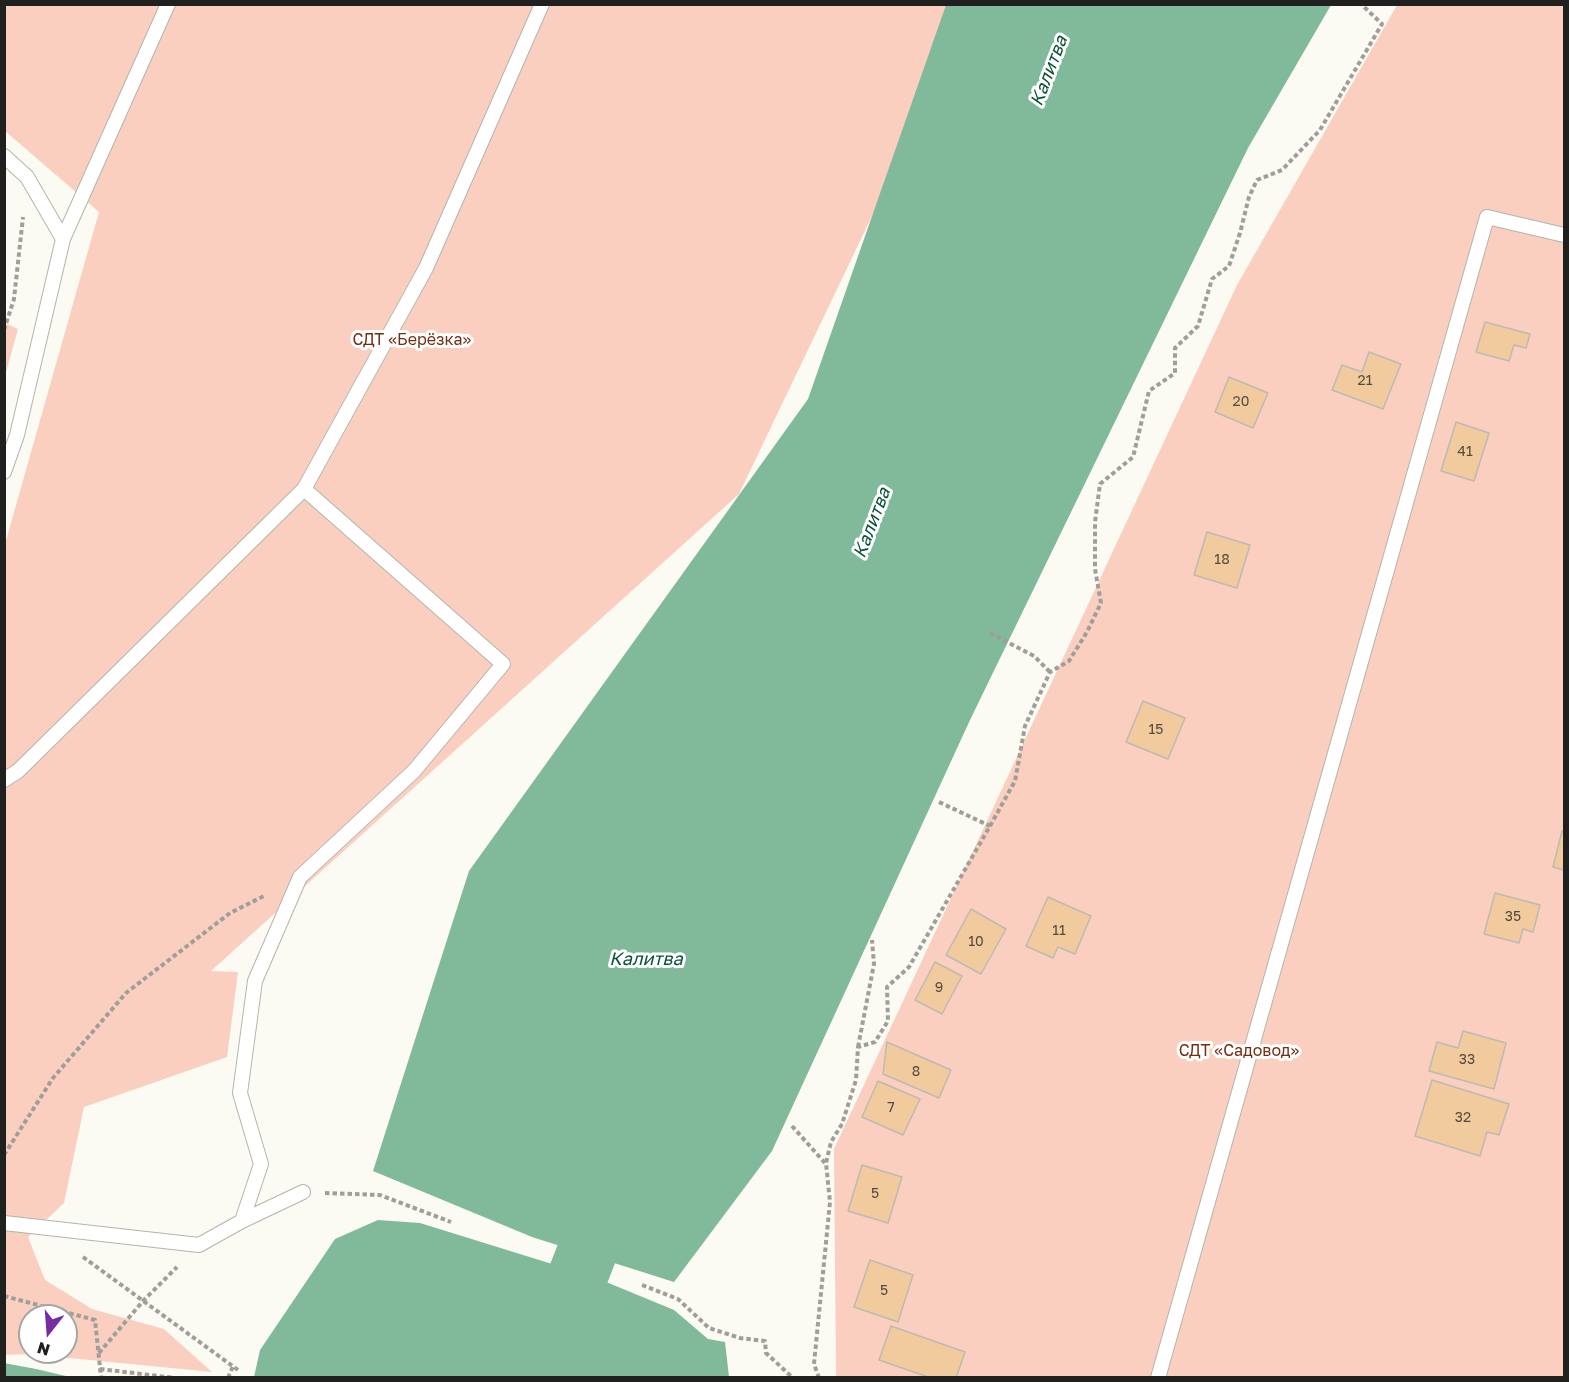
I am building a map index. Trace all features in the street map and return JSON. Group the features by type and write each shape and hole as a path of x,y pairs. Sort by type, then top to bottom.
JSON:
{"lane":[{"path":"4,472 17,435 63,239 168,4"},
{"path":"4,780 18,771 304,489 426,268 542,4"},
{"path":"4,156 27,177 63,239"},
{"path":"1158,1377 1487,217 1564,235"},
{"path":"242,1221 261,1164 240,1093 255,981 300,878 414,771 503,664 304,489"},
{"path":"4,1222 199,1245 242,1221 303,1192"}],"path":[{"path":"858,1047 875,1042 888,1021 887,987 909,967 990,826 1015,781 1025,726 1050,672 1069,661 1101,603 1095,557 1095,522 1100,484 1133,457 1149,392 1175,373 1175,348 1198,326 1212,279 1229,266 1249,197 1257,180 1282,170 1320,130 1382,24 1361,4"},
{"path":"4,330 14,299 27,177"},
{"path":"990,633 1034,657 1050,672"},
{"path":"939,802 990,826"},
{"path":"4,1155 53,1078 126,993 230,913 300,878"},
{"path":"819,1377 814,1364 830,1202 826,1163 831,1142 842,1124 856,1080 858,1047 874,964 872,940"},
{"path":"792,1126 826,1163"},
{"path":"303,1192 380,1195 451,1222"},
{"path":"99,1353 143,1301 199,1245"},
{"path":"79,1254 238,1370"},
{"path":"642,1285 678,1299 709,1328 740,1338 765,1341 766,1353 793,1377"},
{"path":"4,1296 95,1320 101,1377"},
{"path":"228,1377 233,1366"},
{"path":"100,1369 175,1377"}],"green space":[{"name":"СДТ «Берёзка»","path":"5,5 973,5 739,494 211,971 238,972 227,1057 84,1107 64,1203 28,1237 45,1280 92,1309 164,1329 212,1372 78,1359 78,1304 18,1304 18,1354 5,1355 5,544 99,212 5,131"},
{"name":"СДТ «Садовод»","path":"1397,5 1564,5 1564,1377 836,1377 834,1149 1237,285"},
{"path":"5,323 18,329 5,376"}],"water":[{"name":"Калитва","path":"946,5 1331,5 1248,148 970,720 772,1151 674,1282 532,1237 373,1171 469,871 808,399"},
{"path":"378,1220 420,1223 594,1277 674,1310 708,1339 725,1342 729,1377 254,1377 260,1350 335,1239"},
{"path":"4,1363 36,1369 70,1377 5,1377"}],"building":[{"path":"1485,322 1530,334 1526,348 1514,345 1509,361 1476,352"},
{"path":"1369,352 1401,364 1383,409 1332,390 1342,365 1362,372"},
{"path":"1229,377 1268,393 1253,428 1215,412"},
{"path":"1456,422 1489,433 1474,481 1441,471"},
{"path":"1207,532 1250,545 1237,588 1194,575"},
{"path":"1143,701 1185,718 1168,759 1126,742"},
{"path":"1562,831 1564,832 1564,870 1553,867"},
{"path":"1495,893 1540,905 1533,932 1523,929 1519,943 1484,934"},
{"path":"1048,897 1091,916 1075,954 1058,947 1053,958 1026,946"},
{"path":"971,909 1006,929 981,974 946,955"},
{"path":"935,962 962,976 942,1014 915,1000"},
{"path":"1463,1031 1506,1043 1494,1089 1429,1071 1437,1042 1458,1048"},
{"path":"887,1042 951,1070 939,1098 883,1074"},
{"path":"1432,1080 1509,1104 1499,1135 1487,1132 1480,1156 1415,1136"},
{"path":"878,1081 920,1099 903,1135 862,1117"},
{"path":"862,1165 902,1177 888,1223 848,1211"},
{"path":"870,1260 913,1275 898,1322 854,1307"},
{"path":"891,1326 965,1352 956,1378 931,1378 879,1360"}],"waterway":[{"name":"Калитва","path":"538,1378 616,1178"}]}
